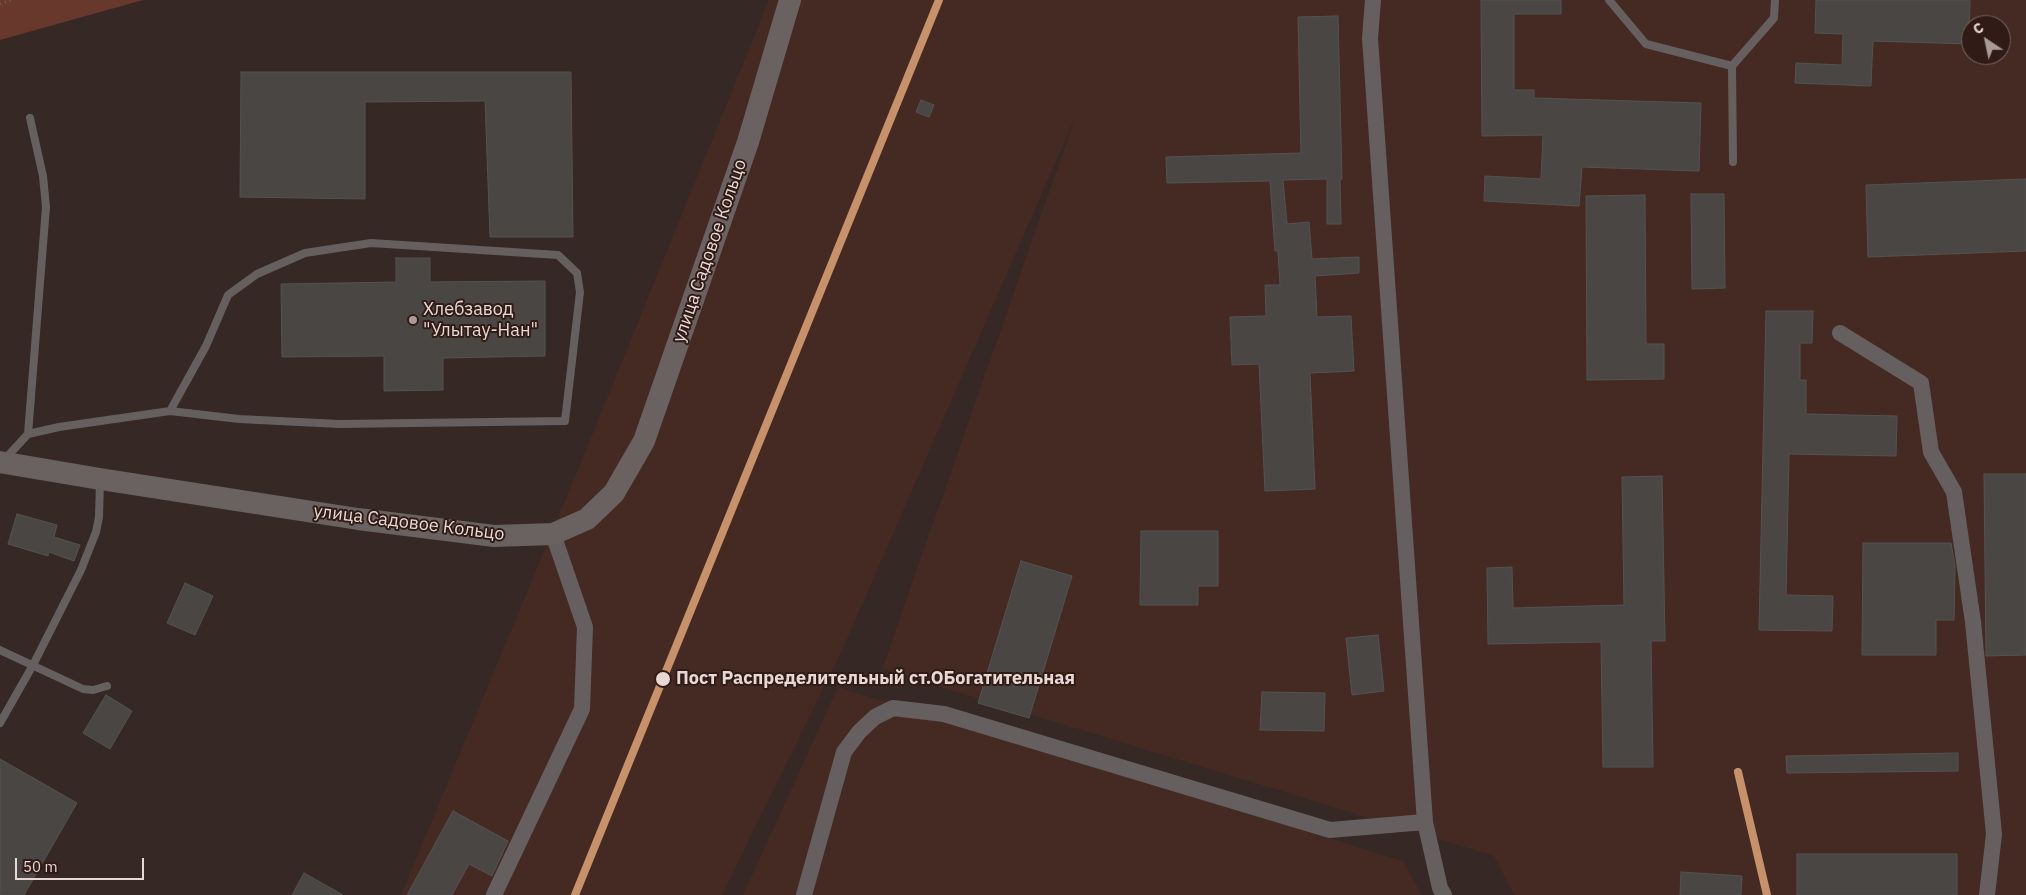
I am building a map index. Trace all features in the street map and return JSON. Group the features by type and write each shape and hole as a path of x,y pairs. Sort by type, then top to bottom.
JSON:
{"street":[{"name":"улица Садовое Кольцо","path":"2,462 358,519 484,534 553,534 587,518 614,494 644,441 748,142 790,0"},
{"path":"1373,0 1370,38 1425,822 1440,888 1444,895"},
{"path":"1840,333 1922,383 1930,452 1954,492 1974,622 1994,834 1987,895"},
{"path":"494,895 582,709 585,627 553,534"},
{"path":"804,895 844,752 859,732 875,717 893,708 944,714 1330,830 1425,822"}],"lane":[{"path":"1609,0 1646,44 1732,66"},
{"path":"1733,162 1732,66 1774,18 1775,0"},
{"path":"28,434 46,207 42,176 30,118"},
{"path":"2,462 28,434 59,427 170,411 239,419 339,424 565,422 580,292 577,273 558,255 371,243 305,253 257,274 228,295 206,346 170,411"},
{"path":"0,724 33,665 81,570 96,532 99,517 100,479"},
{"path":"0,650 83,689 93,690 107,686"}],"path":[{"path":"0,4 11,0"}],"shaded area":[{"path":"0,0 143,0 0,40"},
{"path":"769,0 2026,0 2026,895 1514,895 1494,856 882,669 1075,118 844,646 722,895 401,895 584,455"},
{"path":"838,687 1403,861 1422,895 743,895"}],"building":[{"path":"1481,0 1561,0 1561,14 1514,14 1514,90 1534,90 1534,98 1701,103 1699,171 1582,167 1579,206 1484,201 1485,176 1541,179 1543,135 1482,136"},
{"path":"1816,0 1970,0 1970,15 1961,15 1961,44 1873,41 1871,86 1795,83 1796,63 1842,65 1843,34 1815,33"},
{"path":"1338,16 1342,179 1340,179 1341,224 1327,224 1327,179 1283,180 1287,224 1309,222 1312,259 1359,257 1359,273 1315,276 1317,317 1351,316 1354,371 1310,373 1315,489 1265,491 1259,364 1232,365 1230,317 1266,316 1265,285 1280,285 1278,251 1275,251 1270,181 1167,183 1166,157 1301,153 1298,17"},
{"path":"241,72 571,72 573,237 490,237 485,101 365,102 365,199 240,197"},
{"path":"921,100 934,105 929,117 916,112"},
{"path":"2026,179 2026,251 1868,257 1866,185"},
{"path":"1691,194 1724,194 1725,288 1692,289"},
{"path":"1645,195 1646,344 1664,344 1664,379 1587,380 1586,196"},
{"name":"Хлебзавод \"Улытау-Нан\"","path":"396,258 430,258 430,282 545,281 545,356 443,358 443,390 384,391 384,356 282,357 281,284 396,282"},
{"path":"1766,311 1813,311 1812,343 1800,343 1800,380 1806,380 1806,414 1897,416 1896,456 1789,454 1786,595 1833,596 1832,631 1759,630"},
{"path":"1984,474 2026,474 2026,655 1986,656"},
{"path":"1662,476 1665,641 1651,641 1653,767 1603,767 1601,642 1488,644 1487,568 1512,567 1513,608 1624,605 1622,477"},
{"path":"17,514 57,525 54,537 80,545 74,561 49,552 48,556 8,544"},
{"path":"1141,531 1218,531 1218,586 1198,586 1198,605 1140,605"},
{"path":"1863,543 1951,543 1955,565 1954,620 1936,620 1936,655 1862,655"},
{"path":"1021,561 1072,576 1029,718 978,703"},
{"path":"185,583 213,596 195,635 167,623"},
{"path":"1378,635 1384,691 1352,695 1346,638"},
{"path":"1262,692 1325,693 1324,731 1260,730"},
{"path":"106,695 132,711 110,749 83,733"},
{"path":"1958,753 1958,771 1787,773 1786,756"},
{"path":"0,759 77,803 24,895 0,895"},
{"path":"453,811 508,841 492,876 469,864 452,895 407,895"},
{"path":"1797,854 1957,854 1957,895 1797,895"},
{"path":"1681,872 1742,876 1741,895 1680,895"},
{"path":"304,873 343,895 292,895"}],"transit line":[{"path":"575,895 939,0"},
{"path":"1738,772 1767,895"}],"place":[{"name":"Хлебзавод \"Улытау-Нан\"","path":"413,320"},
{"name":"Пост Распределительный ст.ОБогатительная","path":"663,679"}]}
